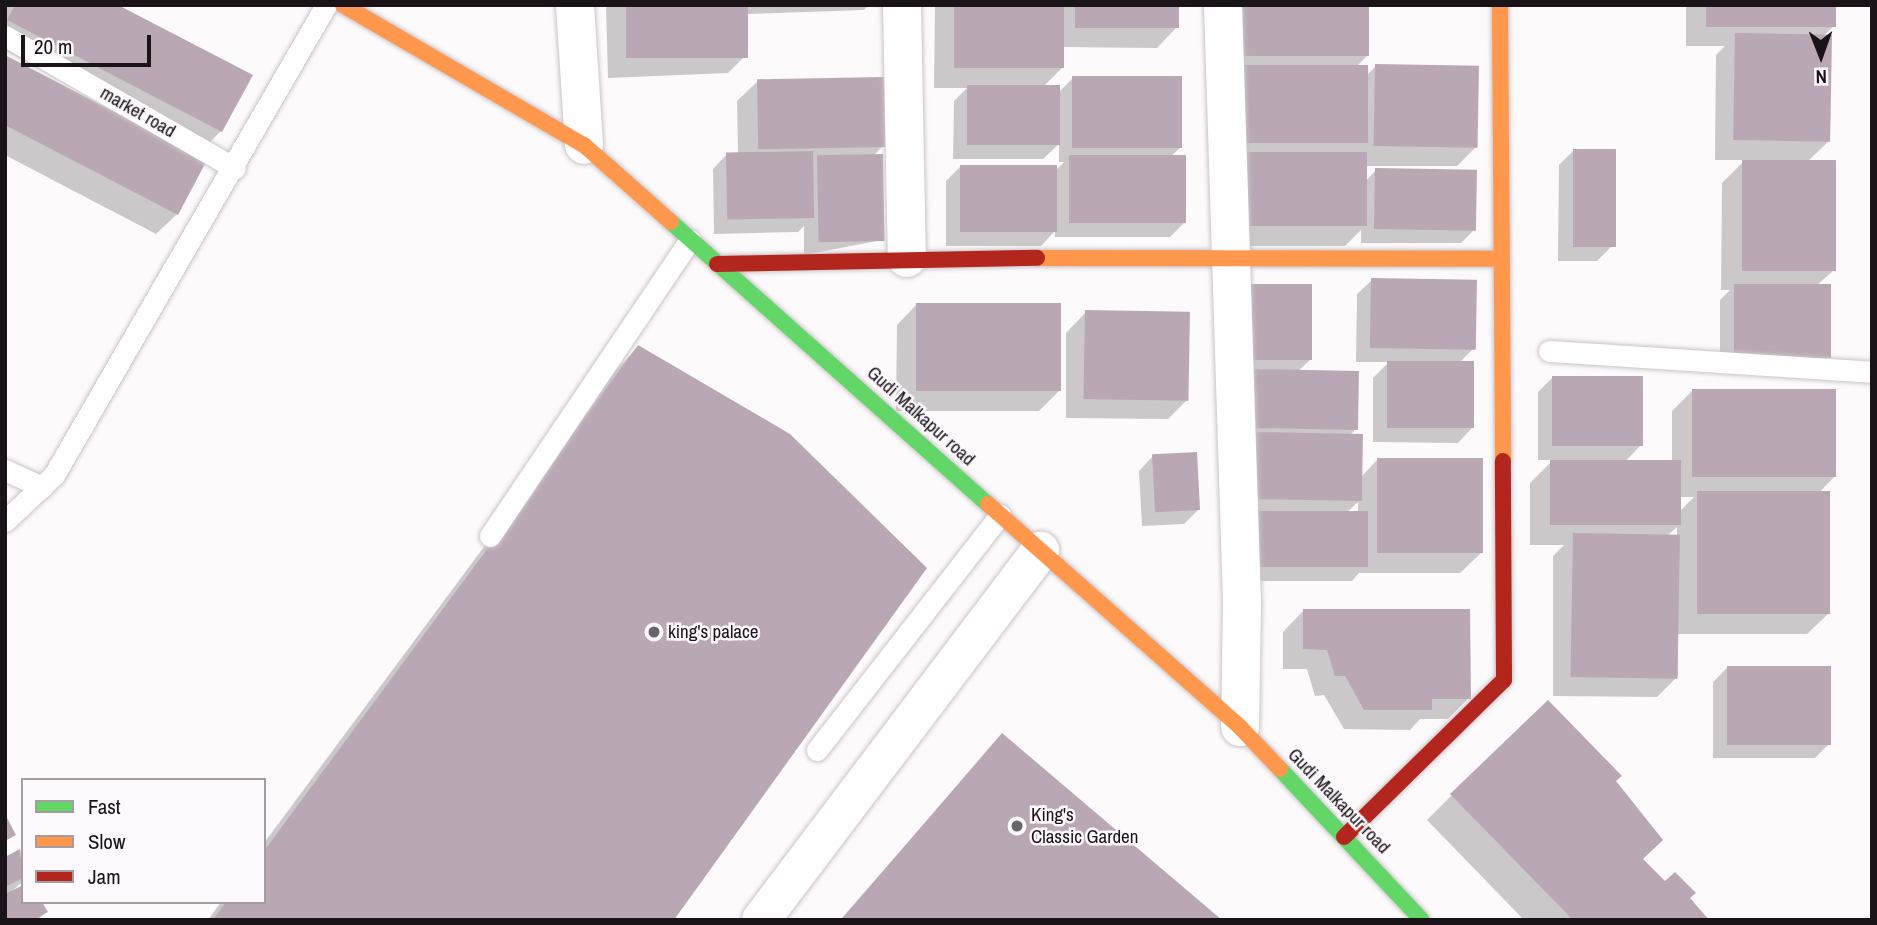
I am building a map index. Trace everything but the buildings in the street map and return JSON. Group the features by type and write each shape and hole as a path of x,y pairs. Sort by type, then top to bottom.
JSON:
{"street":[{"name":"Gudi Malkapur road","path":"343,5 584,145 1240,727 1415,917"},
{"path":"575,5 584,145"},
{"path":"902,5 907,258"},
{"path":"1223,5 1228,259 1242,603 1240,727"},
{"path":"1344,837 1504,680 1500,5"},
{"path":"717,264 907,258 1502,259"},
{"path":"761,920 1040,551"}],"lane":[{"path":"5,521 42,487 61,464 235,168 326,5"},
{"name":"market road","path":"5,36 235,168"},
{"path":"490,536 690,240"},
{"path":"1549,351 1872,372"},
{"path":"5,470 42,487"},
{"path":"817,750 1000,515"}],"traffic: fast":[{"path":"671,222 988,504"},
{"path":"1280,769 1422,920"}],"traffic: slow":[{"path":"343,5 584,145 671,222"},
{"path":"1500,5 1503,461"},
{"path":"1037,258 1502,259"},
{"path":"988,504 1240,727 1280,769"}],"traffic: jam":[{"path":"717,264 1037,258"},
{"path":"1344,837 1504,680 1503,461"}],"place":[{"name":"king's palace","path":"654,632"},
{"name":"King's Classic Garden","path":"1017,826"}]}
